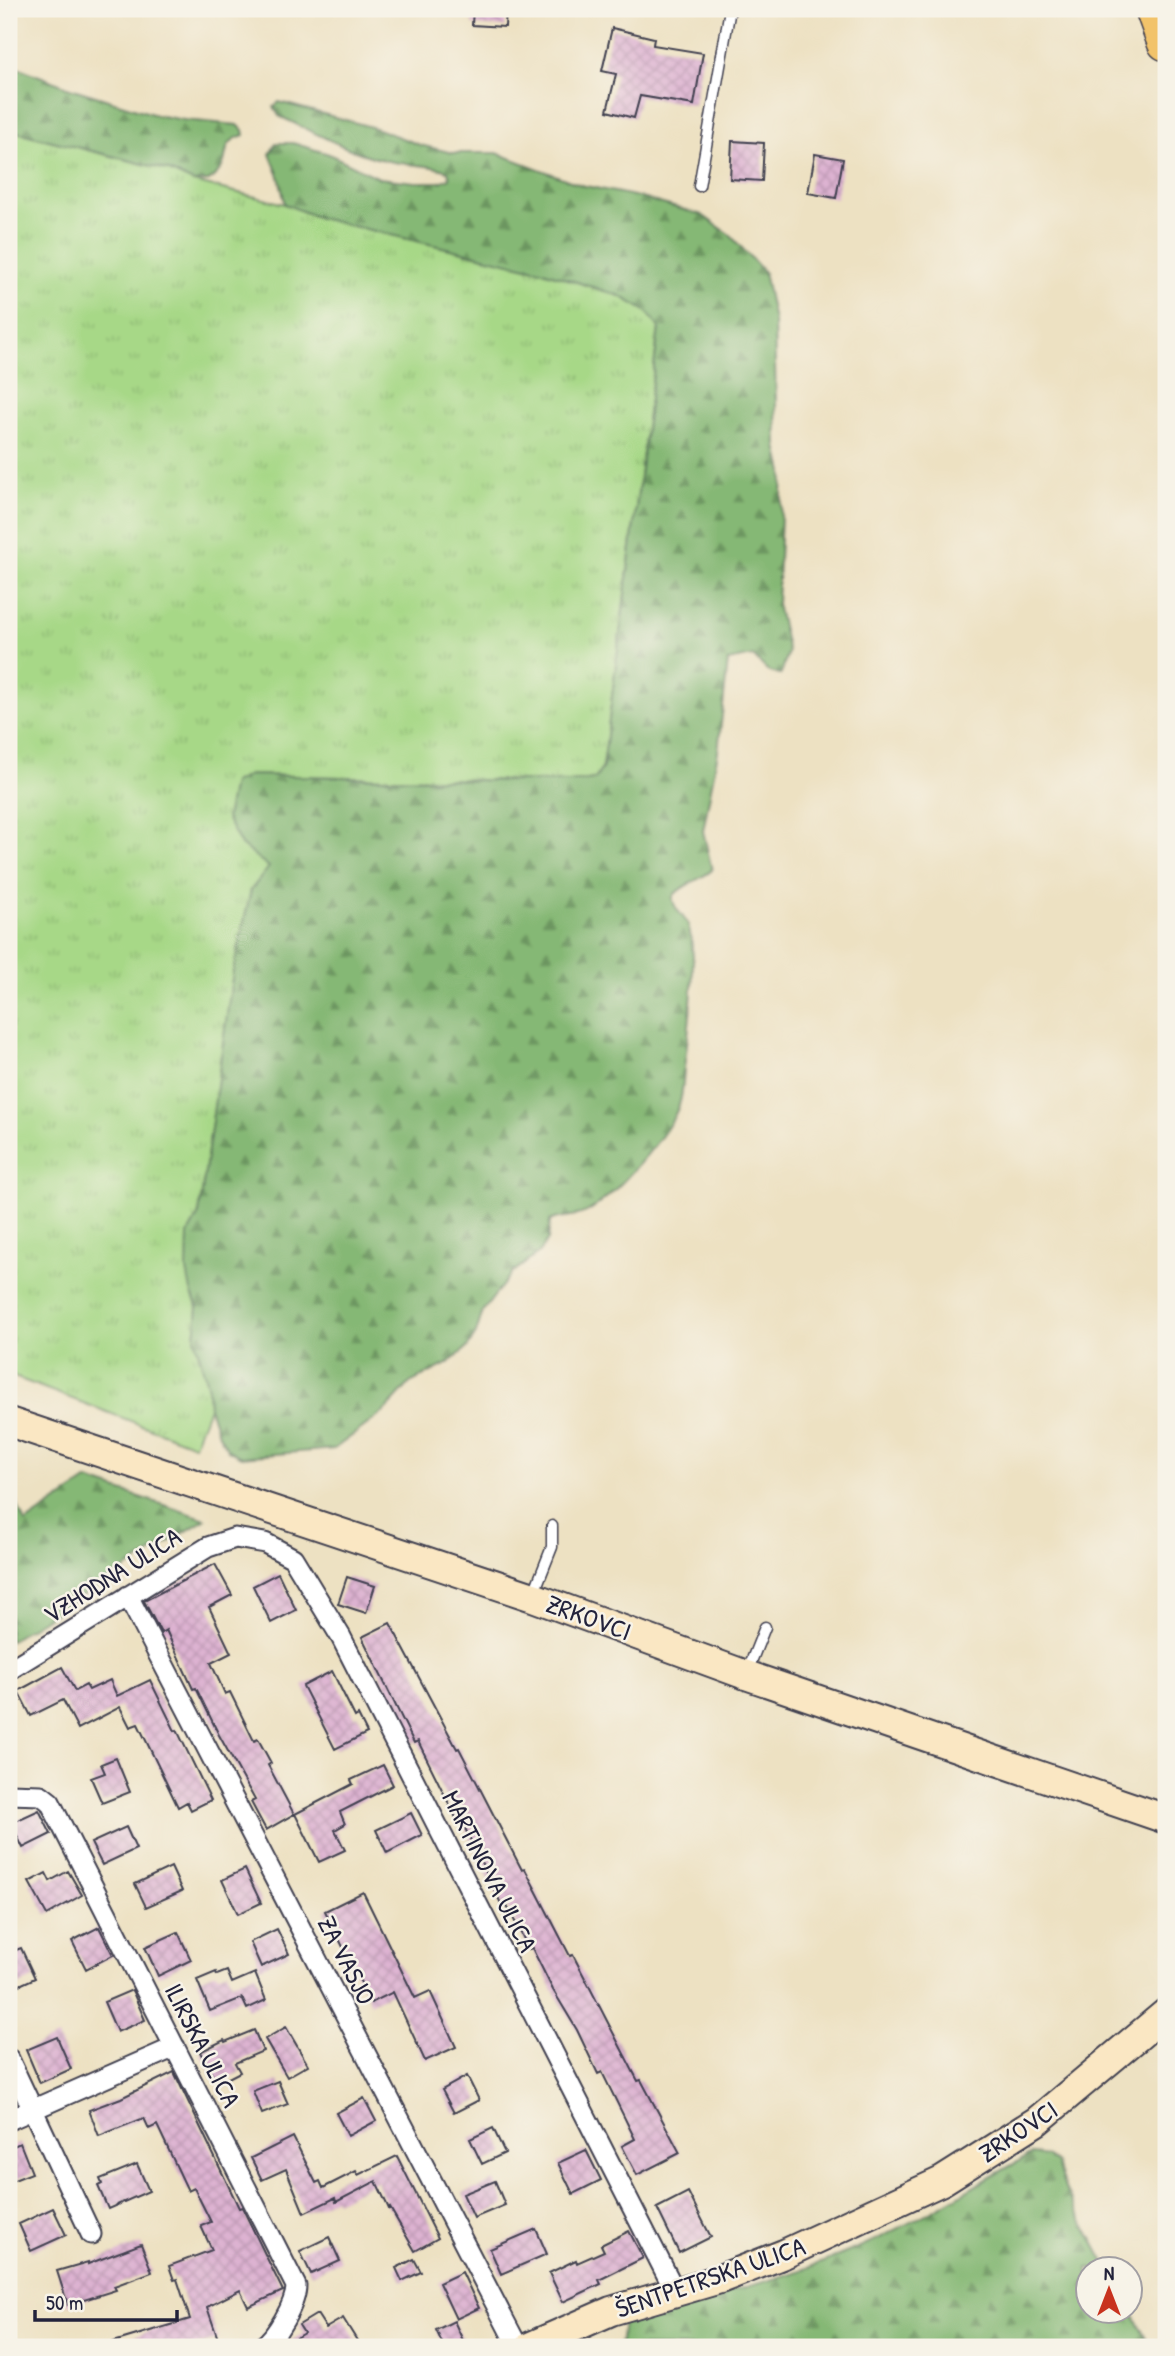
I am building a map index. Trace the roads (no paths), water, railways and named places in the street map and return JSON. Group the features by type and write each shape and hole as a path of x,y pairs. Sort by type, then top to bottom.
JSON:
{"highway":[{"path":"1154,9 1166,41"}],"street":[{"name":"ZRKOVCI","path":"9,1422 533,1597 746,1675 1166,1819"},
{"name":"MARTINOVA ULICA","path":"208,1547 235,1538 265,1543 293,1558 309,1581 341,1637 676,2291"},
{"name":"VZHODNA ULICA","path":"9,1670 208,1547"},
{"name":"ZA VASJO","path":"128,1596 519,2347"},
{"name":"ILIRSKA ULICA","path":"9,1794 41,1795 50,1802 296,2286 291,2307 280,2326 262,2347"},
{"name":"ZRKOVCI","path":"853,2223 942,2180 1037,2121 1166,2013"},
{"path":"9,2120 175,2047"},
{"path":"9,2059 92,2234"},
{"name":"ŠENTPETRSKA ULICA","path":"529,2347 611,2311 746,2269 853,2223"}],"lane":[{"path":"699,186 730,9"},
{"path":"533,1597 552,1547 551,1526"},
{"path":"746,1675 765,1627"}]}
